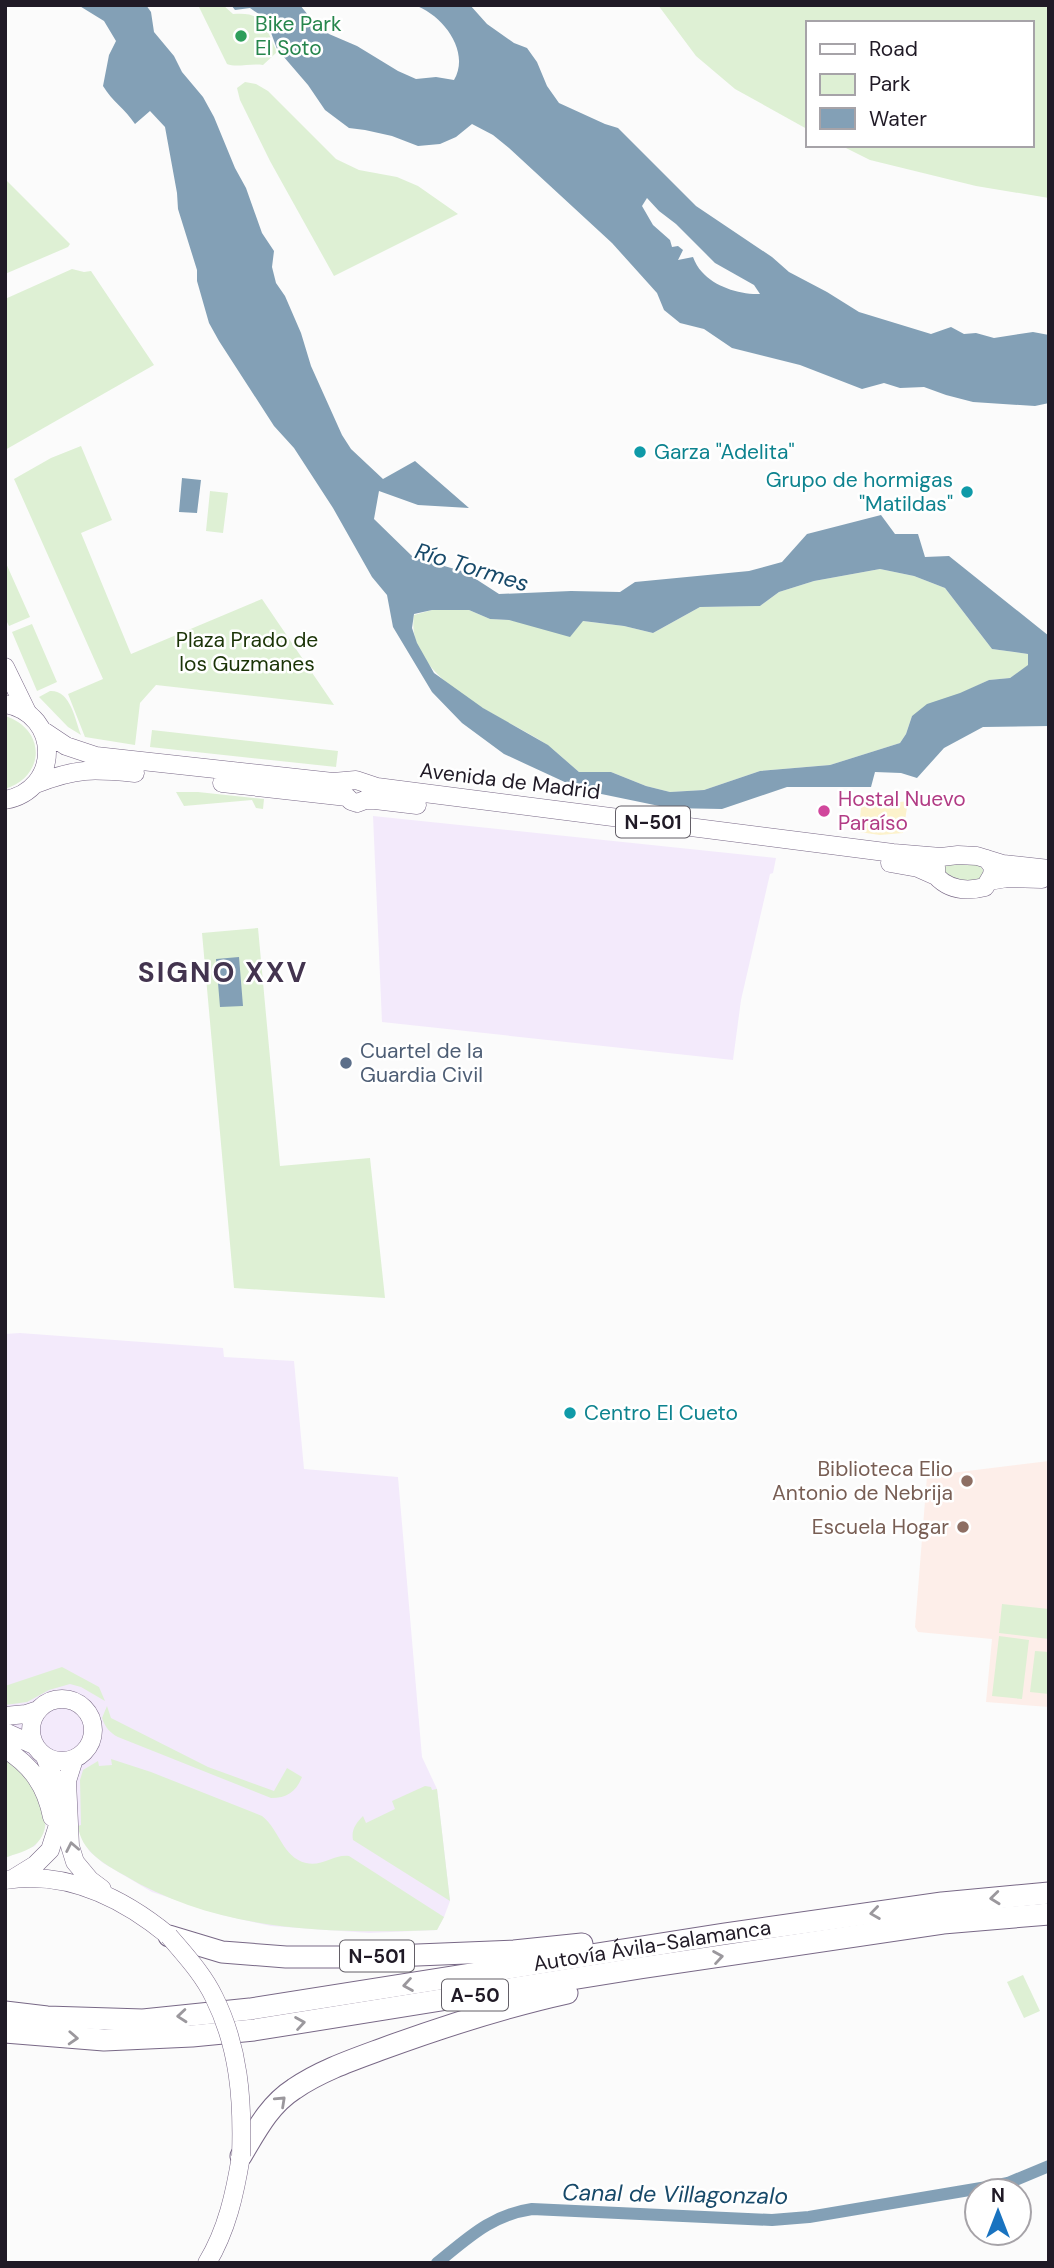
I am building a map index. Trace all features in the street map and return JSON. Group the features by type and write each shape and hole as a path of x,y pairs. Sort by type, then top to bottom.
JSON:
{"highway":[{"name":"Autovía Ávila-Salamanca","path":"5,2012 47,2017 129,2019 250,2009 724,1934 942,1903 1049,1893"},
{"name":"Autovía Ávila-Salamanca","path":"5,2032 104,2040 254,2030 943,1923 1049,1914"},
{"name":"N-501","path":"169,1936 222,1952 300,1957 368,1957 514,1951 670,1934 724,1934"},
{"path":"241,2155 267,2113 293,2089 356,2059 413,2038 529,2002 629,1979 688,1961"}],"main road":[{"path":"5,667 27,712"},
{"path":"5,704 27,712"},
{"name":"N-501","path":"27,712 42,730"},
{"path":"36,784 47,758 46,739 42,730"},
{"name":"Avenida de Madrid","path":"42,730 72,749 108,758 333,782 357,790 390,789 941,857"},
{"name":"Avenida de Madrid","path":"36,784 74,771 90,769 357,790 890,863 936,876"},
{"name":"N-501","path":"6,800 23,794 36,784"},
{"path":"987,859 993,867 989,881 982,888 949,887 936,876 936,865 941,857 958,855 987,859 1012,865 1049,869"},
{"path":"989,881 1007,878 1049,879"},
{"path":"5,1716 26,1714 57,1699 69,1700 88,1712 93,1734 90,1745 83,1754 65,1762 54,1761 5,1732"},
{"path":"9,1879 35,1865 50,1850 59,1822 58,1788 39,1751 31,1727 38,1710"},
{"path":"5,1749 28,1765 36,1775 48,1800 55,1830"},
{"path":"75,1759 67,1781 70,1846 75,1862 90,1880 113,1898"},
{"path":"9,1879 47,1879 77,1884 113,1898 147,1917 169,1936 213,1995 235,2053 242,2098 241,2155 236,2189 227,2220 207,2263"}],"shaded area":[{"path":"373,816 776,858 741,1000 733,1060 382,1022"},
{"path":"5,1334 223,1348 224,1357 294,1361 304,1469 398,1477 422,1757 437,1789 450,1901 437,1930 369,1933 271,1926 222,1915 152,1892 103,1863 89,1851 78,1826 46,1824 35,1846 5,1858"},
{"path":"1049,1461 1049,1707 986,1702 992,1639 918,1632 915,1627 927,1476"}],"green space":[{"name":"Bike Park El Soto","path":"198,5 223,5 233,14 258,18 266,28 277,52 263,65 227,64"},
{"path":"658,5 1049,5 1049,198 976,186 870,160 844,147 1033,147 1033,21 806,21 806,128 735,89 696,56"},
{"path":"245,82 256,84 268,91 336,159 359,170 397,177 418,186 458,214 334,276 270,161 240,100 237,88"},
{"path":"5,179 70,244 5,274"},
{"path":"72,269 91,271 154,365 5,450 5,299"},
{"name":"Plaza Prado de los Guzmanes","path":"81,446 112,520 81,533 131,654 262,599 334,705 156,685 140,703 135,745 85,737 68,694 103,679 14,479 51,458"},
{"path":"210,491 228,493 223,533 206,531"},
{"path":"5,561 30,617 9,626 5,618"},
{"path":"880,569 914,576 945,588 992,649 1028,654 1029,665 1010,678 989,680 912,716 900,743 830,765 760,771 704,790 670,792 611,772 579,772 546,744 460,693 424,658 415,637 414,615 432,610 469,610 490,619 536,626 583,621 653,633 700,607 760,606 779,592 814,581"},
{"path":"32,624 57,682 37,691 12,632"},
{"path":"50,691 63,695 74,714 81,735 68,727 39,697"},
{"path":"5,716 28,731 36,752 34,764 28,774 5,789"},
{"path":"152,730 338,751 336,767 150,747"},
{"path":"176,792 264,799 263,809 256,808 252,800 184,806"},
{"path":"949,862 979,864 985,873 980,882 950,881 943,875 944,865"},
{"path":"258,928 280,1166 370,1158 385,1298 234,1288 202,933"},
{"path":"1002,1604 1049,1609 1049,1639 999,1633"},
{"path":"999,1636 1029,1640 1022,1699 992,1696"},
{"path":"1035,1651 1049,1652 1049,1694 1030,1692"},
{"path":"62,1667 99,1687 105,1701 81,1687 70,1684 49,1690 27,1702 5,1705 5,1686"},
{"path":"107,1706 111,1718 208,1767 274,1791 287,1768 302,1777 290,1793 271,1798 115,1735 102,1718"},
{"path":"5,1759 32,1786 44,1810 45,1822 43,1834 36,1844 5,1858"},
{"path":"111,1759 262,1816 286,1849 298,1860 312,1864 349,1856 444,1917 437,1930 316,1929 236,1919 160,1894 101,1861 89,1850 80,1835 80,1780 83,1770 98,1761 99,1766 112,1765"},
{"path":"425,1786 431,1787 432,1790 437,1789 450,1901 353,1840 355,1827 363,1816 366,1823 395,1809 392,1801"},
{"path":"1023,1975 1040,2011 1024,2018 1007,1982"}],"sand":[{"path":"908,801 903,833 880,835 859,832 861,807"}],"water":[{"path":"78,5 146,5 151,12 154,32 203,97 246,188 262,233 274,251 272,267 276,283 285,296 301,333 311,366 351,449 383,479 415,461 469,508 418,505 379,491 374,519 413,557 465,572 499,594 620,592 635,582 749,571 782,562 807,534 881,515 895,534 918,534 925,557 949,556 1049,636 1049,726 983,727 944,748 917,778 901,773 875,772 871,787 787,787 722,809 669,808 582,790 504,754 462,723 432,692 393,627 387,595 372,577 333,508 294,448 274,426 209,323 197,281 197,270 178,209 165,127 150,111 135,124 103,86 109,55 116,41 104,21","holes":["880,569 914,576 945,588 992,649 1028,654 1028,665 1010,678 989,680 927,704 912,716 900,743 830,765 760,771 704,790 670,792 611,772 579,772 548,745 483,708 434,673 412,628 414,614 432,610 469,610 490,619 509,620 570,637 583,621 653,633 700,607 760,606 779,592 814,581"]},
{"path":"231,5 300,5 329,34 357,46 398,71 416,79 436,77 454,80 459,57 451,35 434,16 414,5 470,5 487,24 514,43 527,48 559,103 618,128 696,206 772,257 789,272 859,312 931,334 951,327 964,334 976,333 994,338 1033,332 1049,335 1049,403 1035,406 973,402 924,387 900,388 884,383 862,389 800,365 732,348 704,329 680,323 664,310 657,293 612,243 493,135 472,124 456,137 440,144 418,146 392,136 349,128 325,110 277,49 266,19 250,8 235,10","holes":["647,198 715,263 754,285 760,294 721,286 707,277 693,257 678,260 683,250 678,246 672,247 670,240 653,225 642,206"]},
{"path":"182,478 201,480 197,513 179,512"},
{"path":"239,957 243,1006 220,1007 216,959"}],"waterway":[{"name":"Canal de Villagonzalo","path":"437,2263 492,2222 532,2209 772,2220 809,2217 1008,2183 1049,2166"}],"place":[{"name":"Bike Park El Soto","path":"241,36"},
{"name":"Garza \"Adelita\"","path":"640,452"},
{"name":"Grupo de hormigas \"Matildas\"","path":"967,492"},
{"name":"Hostal Nuevo Paraíso","path":"824,811"},
{"name":"Cuartel de la Guardia Civil","path":"346,1063"},
{"name":"Centro El Cueto","path":"570,1413"},
{"name":"Biblioteca Elio Antonio de Nebrija","path":"967,1481"},
{"name":"Escuela Hogar","path":"963,1527"}],"district":[{"name":"SIGNO XXV","path":"223,972"}],"water label":[{"name":"Río Tormes","path":"472,567"}]}
